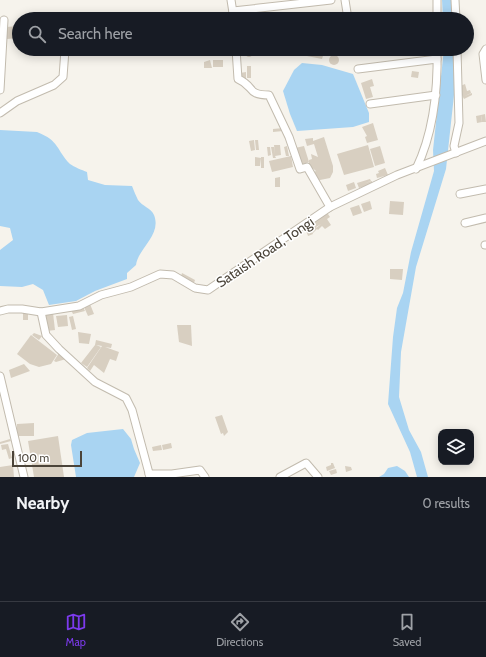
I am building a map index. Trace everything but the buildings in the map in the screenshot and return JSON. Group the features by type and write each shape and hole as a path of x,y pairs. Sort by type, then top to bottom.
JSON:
{"street":[{"path":"231,0 233,11 331,0"},
{"path":"345,0 347,12"},
{"path":"437,0 437,12"},
{"path":"456,0 456,12"},
{"path":"0,90 4,20"},
{"path":"486,49 483,54 486,80"},
{"path":"0,113 18,101 54,85 62,77 64,56"},
{"path":"236,56 238,79 247,82 252,93 256,95 269,95 289,137 300,169 308,167 330,206"},
{"path":"418,168 426,148 436,95 438,56"},
{"path":"455,153 454,146 459,123 457,56"},
{"path":"358,69 438,59"},
{"path":"370,104 436,95"},
{"name":"Sataish Road, Tongi","path":"0,311 8,309 22,309 41,312 79,306 101,295 131,287 160,274 173,275 195,288 208,290 330,206 392,178 486,141"},
{"path":"460,194 486,189"},
{"path":"465,222 486,218"},
{"path":"41,312 46,334 59,349 95,382 126,398 132,410 150,475 200,470 205,477"},
{"path":"0,376 24,477"},
{"path":"280,477 306,463 318,477"}],"water":[{"path":"442,0 453,0 453,12 443,12"},
{"path":"443,56 454,56 454,95 446,169 416,267 401,352 399,397 409,430 421,452 428,477 417,477 410,452 388,404 393,337 397,308 403,293 411,252 434,171 433,150"},
{"path":"302,63 322,65 353,74 369,113 369,122 353,127 297,131 283,91 294,70"},
{"path":"0,130 37,132 54,142 70,164 87,172 88,180 105,185 132,186 138,200 153,213 156,222 155,229 136,265 127,273 127,279 95,291 76,301 49,305 43,290 33,284 22,287 0,286 0,250 13,240 10,228 0,226"},
{"path":"123,429 131,439 140,463 134,477 76,477 71,445 72,440 87,433"},
{"path":"397,466 405,471 409,477 379,477 384,474 388,468"}]}
